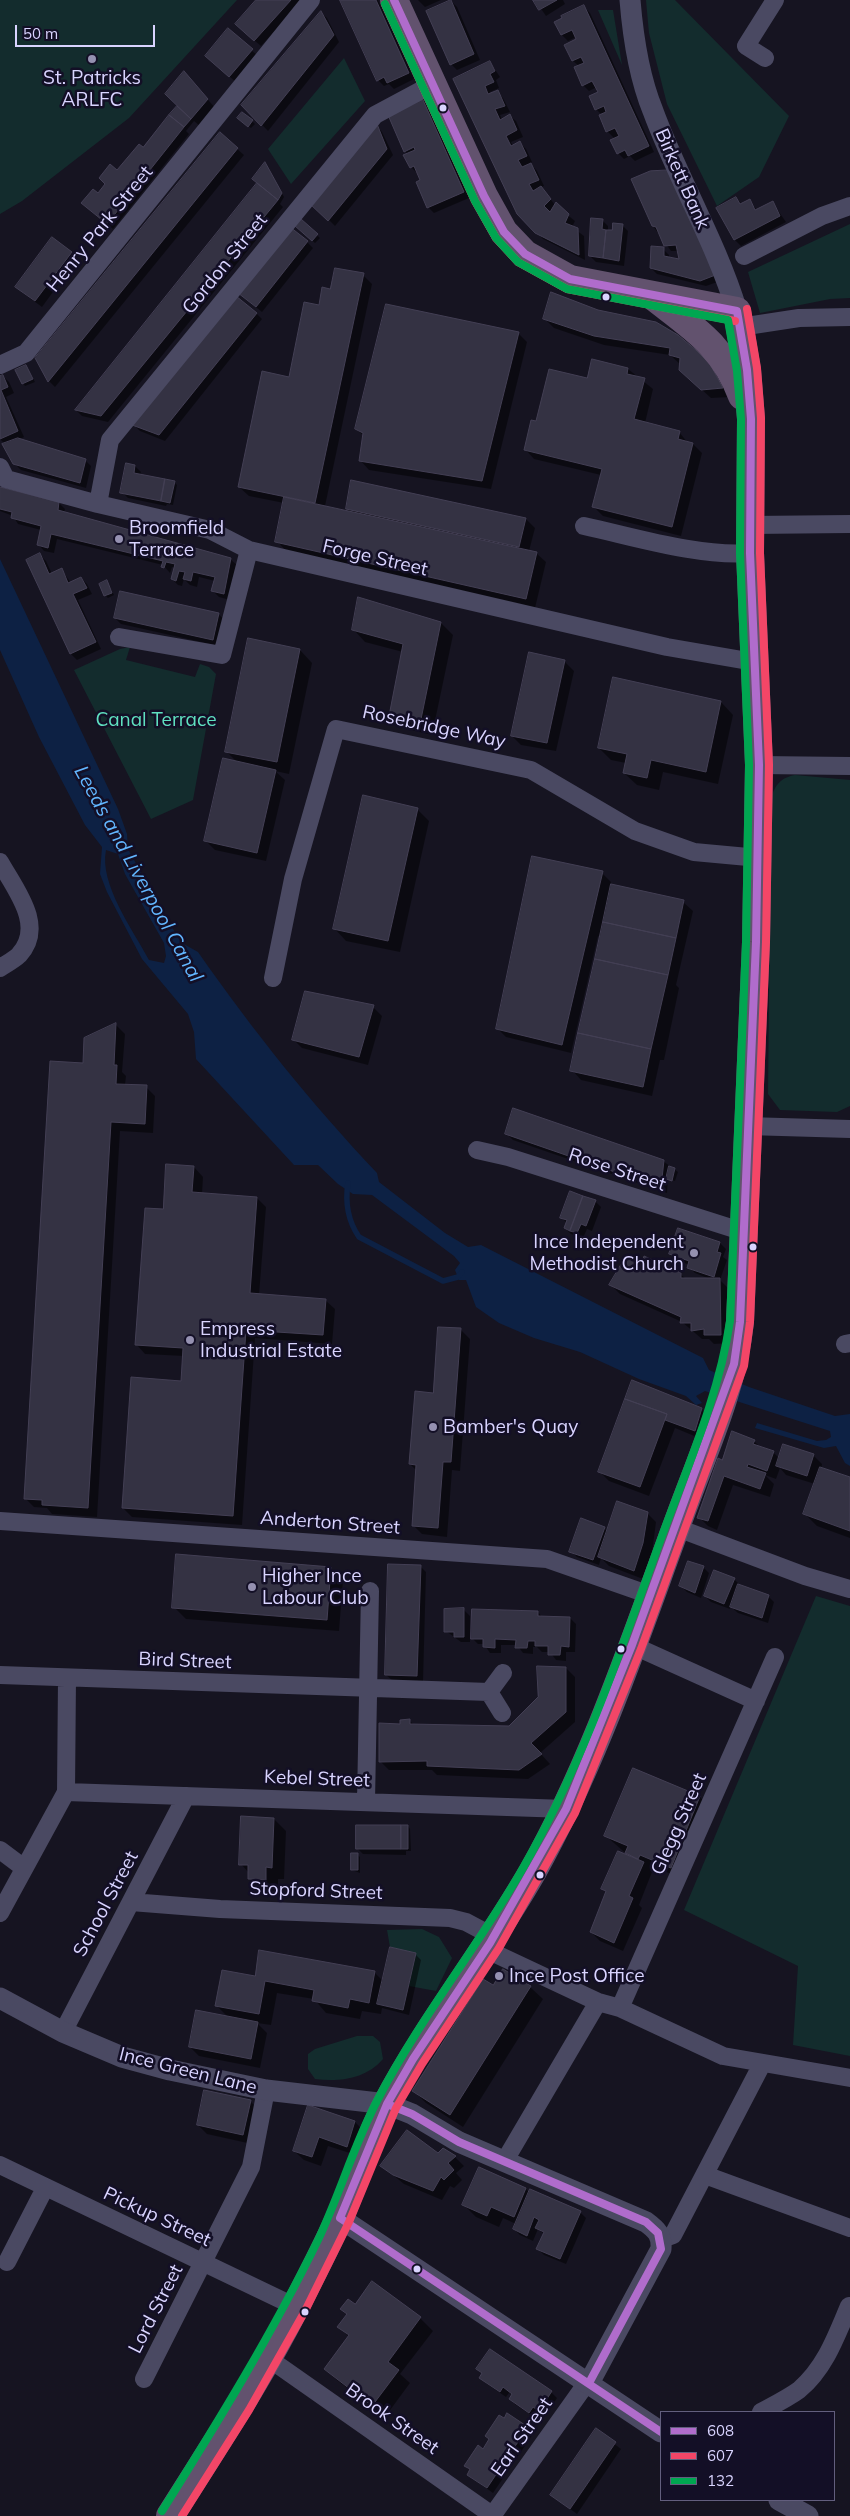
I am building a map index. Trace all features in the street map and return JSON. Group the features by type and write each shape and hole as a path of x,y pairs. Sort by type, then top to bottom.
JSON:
{"highway":[{"path":"170,2516 268,2358 296,2307 340,2218 387,2104 413,2059 490,1943 566,1809 632,1645 716,1415 732,1368 740,1322 759,858 758,765 750,553 750,419 747,370 739,319 652,295 570,279 536,261 515,245 504,232 484,196 431,85 394,0"},
{"path":"652,295 696,329 719,351 734,375 750,419"}],"street":[{"name":"Henry Park Street","path":"0,365 26,353 311,0"},
{"name":"Birkett Bank","path":"630,0 636,45 652,110 707,235 739,319"},
{"path":"765,58 746,46 776,0"},
{"name":"Gordon Street","path":"98,504 110,440 113,436 375,115 431,85"},
{"path":"744,256 779,245 822,216 850,206"},
{"path":"739,319 847,316"},
{"name":"Forge Street","path":"0,467 6,479 98,504 210,530 249,550 667,647 754,662"},
{"path":"750,525 850,524"},
{"path":"584,526 665,544 737,554 750,553"},
{"path":"119,637 222,655 249,550"},
{"name":"Rosebridge Way","path":"273,978 294,879 336,729 531,770 635,831 694,852 759,858"},
{"path":"758,765 850,766"},
{"path":"0,862 29,914 30,929 29,939 19,955 0,968"},
{"path":"748,1126 850,1129"},
{"name":"Rose Street","path":"476,1150 508,1157 744,1232"},
{"name":"Anderton Street","path":"0,1521 547,1559 650,1595"},
{"path":"675,1527 806,1576 850,1588"},
{"path":"366,1801 370,1591"},
{"path":"632,1645 756,1701"},
{"name":"Glegg Street","path":"620,2008 775,1657"},
{"path":"502,1713 489,1692 503,1672"},
{"name":"Bird Street","path":"0,1675 368,1690 489,1692"},
{"path":"0,1913 66,1792 68,1678"},
{"name":"Kebel Street","path":"66,1792 566,1809"},
{"name":"School Street","path":"63,2032 186,1796"},
{"path":"0,1850 24,1868"},
{"name":"Stopford Street","path":"131,1902 220,1909 450,1918 466,1922 481,1930 498,1954 598,2002 620,2008 724,2056 850,2078"},
{"name":"Ince Green Lane","path":"0,1998 63,2032 122,2057 160,2068 266,2090 387,2104 412,2114 460,2142 646,2222 658,2232 662,2239"},
{"path":"504,2162 598,2002"},
{"path":"589,2384 661,2249 662,2239 673,2235 744,2095 762,2064"},
{"name":"Lord Street","path":"144,2379 251,2168 266,2090"},
{"name":"Pickup Street","path":"0,2165 296,2307"},
{"path":"705,2175 850,2228"},
{"path":"7,2262 45,2188"},
{"path":"340,2218 660,2431"},
{"path":"764,2411 798,2390 816,2372 829,2353 850,2306"},
{"name":"Brook Street","path":"268,2358 492,2516"},
{"name":"Earl Street","path":"492,2516 581,2391 589,2384"},
{"path":"783,2507 808,2516"}],"green space":[{"name":"St. Patricks ARLFC","path":"0,0 237,0 129,118 22,201 0,214"},
{"path":"646,0 675,0 789,116 759,177 717,206 667,104 649,33"},
{"path":"598,10 613,10 622,65"},
{"path":"344,58 365,101 291,184 268,149"},
{"path":"850,224 850,298 830,299 760,313 748,272"},
{"name":"Canal Terrace","path":"130,647 126,660 195,677 200,664 209,667 216,674 193,800 151,819 74,670 120,649"},
{"path":"795,775 850,780 850,1106 837,1112 780,1110 768,1094 771,799 774,790 782,780"},
{"path":"816,1596 850,1606 850,2056 793,2045 798,1966 684,1910"},
{"path":"422,1929 439,1937 452,1958 436,1991 409,1986 414,1953 390,1947 387,1930"},
{"path":"357,2036 373,2036 380,2042 383,2059 369,2071 352,2078 334,2080 315,2079 308,2069 308,2054 315,2049"}],"water":[{"name":"Leeds and Liverpool Canal","path":"0,559 118,809 127,834 128,849 166,918 182,943 198,952 240,1010 306,1093 377,1173 379,1182 445,1233 468,1247 481,1245 703,1358 709,1370 749,1387 835,1416 850,1414 850,1466 845,1463 836,1446 824,1448 755,1428 757,1423 817,1441 826,1440 831,1437 830,1431 705,1391 696,1396 702,1403 696,1405 686,1396 639,1379 580,1352 534,1338 499,1323 476,1307 466,1280 459,1280 455,1270 460,1263 454,1256 372,1195 353,1194 338,1184 318,1165 294,1165 196,1059 194,1032 188,1014 142,959 107,892 100,874 102,847 85,825 39,737 0,650","holes":["106,850 118,854 125,874 164,943 166,956 164,963 149,960 112,892 105,863"]}],"building":[{"path":"256,0 291,0 254,41 235,24"},
{"path":"340,0 376,0 409,73 387,83 384,77 377,81"},
{"path":"451,0 474,54 450,65 426,11"},
{"path":"533,0 557,0 539,10"},
{"path":"584,5 649,146 628,156 625,150 617,154 610,140 619,136 615,128 606,132 599,115 606,112 604,106 595,110 589,96 598,92 592,81 582,86 574,67 584,63 581,57 572,61 564,45 576,39 572,30 561,35 554,22 562,18 561,16"},
{"path":"321,11 334,35 261,126 241,105"},
{"path":"228,28 253,49 229,77 205,56"},
{"path":"490,61 495,71 490,74 494,82 485,86 488,94 498,90 505,106 495,109 500,120 510,114 517,130 506,136 511,146 520,141 527,156 518,160 522,167 531,163 539,180 529,184 533,191 541,186 551,199 544,206 550,212 556,202 569,214 565,223 578,228 579,255 535,233 517,214 453,79"},
{"path":"184,71 208,99 191,119 165,94"},
{"path":"423,100 464,192 427,208 416,182 420,180 414,166 410,168 403,155 415,150 414,147 404,152 388,115"},
{"path":"177,106 191,119 184,127 169,115"},
{"path":"242,112 253,120 248,127 237,118"},
{"path":"169,115 184,127 107,224 81,203 93,189 98,193 105,184 99,178 110,164 117,170 139,144 143,147"},
{"path":"377,124 387,149 328,221 310,204"},
{"path":"220,132 238,148 48,382 35,358"},
{"path":"265,162 282,193 278,200 252,179"},
{"path":"675,170 718,274 700,281 650,268 651,246 664,247 664,256 679,259 676,245 664,246 656,227 652,226 631,179 650,171"},
{"path":"257,183 278,200 101,416 75,410"},
{"path":"736,197 740,204 750,199 755,210 773,201 780,216 734,240 716,208"},
{"path":"591,218 603,219 602,229 606,230 603,258 589,256"},
{"path":"301,219 318,234 312,241 295,226"},
{"path":"613,223 623,224 619,261 603,258 606,230 612,230"},
{"path":"290,227 308,241 256,307 238,293"},
{"path":"52,237 72,252 35,301 15,287"},
{"path":"335,268 364,273 315,503 238,487 262,371 289,377 304,302 319,305 322,287 330,289"},
{"path":"551,292 598,310 656,322 678,335 696,350 710,364 723,388 701,390 679,370 680,358 669,355 670,348 594,336 543,319"},
{"path":"236,296 257,313 159,435 132,425"},
{"path":"386,304 519,332 482,481 359,461 363,433 355,429"},
{"path":"592,359 628,368 627,374 645,378 634,419 680,431 678,439 693,443 672,527 592,507 602,469 524,450 531,420 536,421 549,369 587,378"},
{"path":"26,365 33,379 22,384 15,370"},
{"path":"3,375 8,387 1,390 18,431 0,439 0,376"},
{"path":"18,438 86,459 80,483 13,464 2,444"},
{"path":"126,463 135,465 134,473 165,479 161,501 120,493"},
{"path":"165,479 175,481 170,503 161,501"},
{"path":"351,480 526,518 519,547 346,509"},
{"name":"Broomfield Terrace","path":"0,487 59,502 58,510 231,558 224,594 211,591 215,577 193,572 191,581 183,579 185,572 179,571 176,581 171,579 175,564 166,562 164,568 161,567 163,561 51,534 48,548 37,545 41,526 11,518 12,512 0,509"},
{"path":"284,497 537,552 526,599 275,542"},
{"path":"40,553 49,574 62,568 68,583 81,577 87,588 73,594 96,642 70,654 26,560"},
{"path":"107,580 112,593 104,596 99,584"},
{"path":"120,591 219,613 213,640 114,618"},
{"path":"358,597 441,622 420,724 389,716 403,644 352,630"},
{"path":"248,638 300,649 277,762 225,752"},
{"path":"529,652 565,660 547,743 511,736"},
{"path":"613,677 721,701 706,772 651,760 647,778 623,773 627,754 598,748"},
{"path":"223,758 276,770 257,853 204,841"},
{"path":"363,795 418,808 388,941 333,929"},
{"path":"532,856 603,871 562,1045 496,1029"},
{"path":"611,884 684,900 676,938 603,922"},
{"path":"603,922 676,938 668,975 595,959"},
{"path":"595,959 668,975 651,1049 578,1033"},
{"path":"305,991 374,1005 359,1057 292,1040"},
{"path":"116,1023 114,1065 117,1065 116,1084 147,1085 145,1124 111,1122 88,1508 42,1505 42,1500 24,1499 50,1061 83,1063 84,1038"},
{"path":"578,1033 651,1049 643,1087 570,1071"},
{"path":"513,1108 664,1160 661,1188 505,1134"},
{"name":"Empress Industrial Estate","path":"166,1164 194,1166 192,1192 257,1197 250,1293 326,1299 323,1335 246,1330 233,1516 122,1508 131,1377 181,1381 183,1348 135,1345 145,1208 163,1209"},
{"path":"669,1166 675,1168 672,1181 666,1179"},
{"path":"570,1191 583,1196 570,1231 564,1228 567,1220 560,1218"},
{"path":"583,1196 596,1200 586,1226 581,1224 577,1233 570,1231"},
{"name":"Ince Independent Methodist Church","path":"678,1228 720,1242 717,1252 721,1253 714,1277 687,1268 689,1261 669,1254"},
{"path":"627,1255 642,1262 644,1256 681,1273 681,1278 720,1278 721,1335 704,1335 704,1329 691,1331 691,1323 680,1323 681,1317 609,1285"},
{"name":"Bamber's Quay","path":"438,1327 461,1328 451,1462 443,1462 438,1528 412,1526 416,1465 409,1464 415,1391 433,1393"},
{"path":"632,1380 702,1408 695,1431 665,1420 667,1414 625,1399"},
{"path":"625,1399 667,1414 640,1487 598,1472"},
{"path":"732,1431 755,1440 753,1444 774,1451 767,1471 748,1464 747,1467 766,1473 760,1489 724,1476 708,1521 697,1518 718,1458 722,1460"},
{"path":"783,1444 814,1454 807,1476 776,1466"},
{"path":"820,1467 850,1477 850,1531 803,1514"},
{"path":"617,1501 648,1512 643,1543 634,1571 598,1557"},
{"path":"581,1518 605,1527 593,1560 569,1552"},
{"name":"Higher Ince Labour Club","path":"176,1554 331,1567 327,1620 172,1608"},
{"path":"688,1561 704,1566 695,1593 679,1586"},
{"path":"388,1564 421,1565 417,1676 385,1675"},
{"path":"714,1570 735,1578 724,1604 704,1596"},
{"path":"738,1584 769,1595 762,1618 730,1607"},
{"path":"464,1608 464,1637 454,1637 454,1632 444,1632 444,1609"},
{"path":"472,1609 538,1611 538,1616 570,1617 569,1647 561,1646 560,1655 548,1655 548,1646 535,1646 535,1641 528,1641 527,1648 515,1648 516,1640 495,1639 495,1648 483,1647 483,1639 471,1639"},
{"path":"537,1666 566,1667 566,1712 531,1743 542,1754 519,1770 427,1766 427,1761 379,1762 379,1723 400,1724 400,1720 410,1719 410,1724 509,1726 538,1697"},
{"path":"633,1768 700,1796 671,1868 640,1855 638,1859 625,1853 628,1846 604,1836"},
{"path":"241,1816 274,1818 272,1868 266,1867 266,1880 248,1879 248,1865 239,1865"},
{"path":"356,1825 401,1825 401,1849 356,1849"},
{"path":"401,1825 408,1825 408,1849 401,1849"},
{"path":"618,1851 644,1862 629,1896 633,1898 614,1943 590,1932 606,1891 601,1889"},
{"path":"351,1853 358,1853 358,1870 351,1870"},
{"path":"390,1947 416,1953 403,2010 377,2004"},
{"path":"259,1950 375,1971 369,2003 350,1999 348,2008 312,2001 314,1990 265,1981 259,2014 215,2006 222,1970 255,1976"},
{"path":"503,1969 531,1986 450,2115 412,2091 483,1979 493,1985"},
{"path":"196,2010 258,2022 251,2059 189,2047"},
{"path":"204,2090 251,2100 243,2135 197,2125"},
{"path":"308,2105 355,2121 347,2147 319,2137 312,2157 293,2151"},
{"path":"407,2130 438,2153 443,2148 456,2156 448,2163 454,2170 444,2180 441,2177 433,2191 393,2175 380,2166"},
{"path":"479,2167 526,2188 514,2217 491,2207 487,2216 462,2205"},
{"path":"530,2189 581,2211 560,2259 536,2249 544,2232 535,2228 539,2220 534,2217 527,2236 513,2229"},
{"path":"372,2281 421,2317 388,2362 399,2370 372,2406 324,2369 349,2335 337,2327 347,2314 340,2309 348,2299 355,2304"},
{"path":"490,2349 552,2391 539,2411 533,2407 529,2413 509,2399 512,2394 503,2387 500,2392 479,2378 482,2373 476,2369"},
{"path":"507,2413 528,2427 487,2488 467,2475 470,2469 464,2466 478,2445 483,2449 489,2439 485,2436 499,2415 504,2418"},
{"path":"596,2428 616,2442 570,2509 550,2495"}],"waterway":[{"path":"348,1183 348,1211 359,1237 443,1281 458,1277 462,1272"}],"transit line":[{"name":"608","path":"394,0 484,196 504,232 525,254 570,279 737,311 747,370 751,419 750,553 759,765 756,942 740,1322 734,1364 632,1645 566,1809 490,1943 413,2059 387,2104 340,2218 660,2431"},
{"name":"607","path":"385,4 475,201 496,238 518,262 567,289 735,321"},
{"name":"132","path":"162,2511 244,2377 300,2275 326,2223 369,2116 394,2069 506,1897 545,1829 600,1705 702,1430 725,1349 730,1321 746,942 749,765 740,553 741,419 737,371 728,320 567,289 518,262 496,238 475,201 385,4"},
{"name":"607","path":"182,2516 249,2410 305,2311 349,2222 396,2108 422,2064 499,1948 575,1813 641,1649 744,1366 750,1322 766,942 769,765 760,553 761,418 757,368 747,309"},
{"name":"608","path":"387,2104 412,2114 459,2142 646,2222 658,2233 661,2249 589,2383"}],"place":[{"name":"St. Patricks ARLFC","path":"92,59"},
{"name":"Broomfield Terrace","path":"119,539"},
{"name":"Ince Independent Methodist Church","path":"694,1253"},
{"name":"Empress Industrial Estate","path":"190,1340"},
{"name":"Bamber's Quay","path":"433,1427"},
{"name":"Higher Ince Labour Club","path":"252,1587"},
{"name":"Ince Post Office","path":"499,1976"}]}
